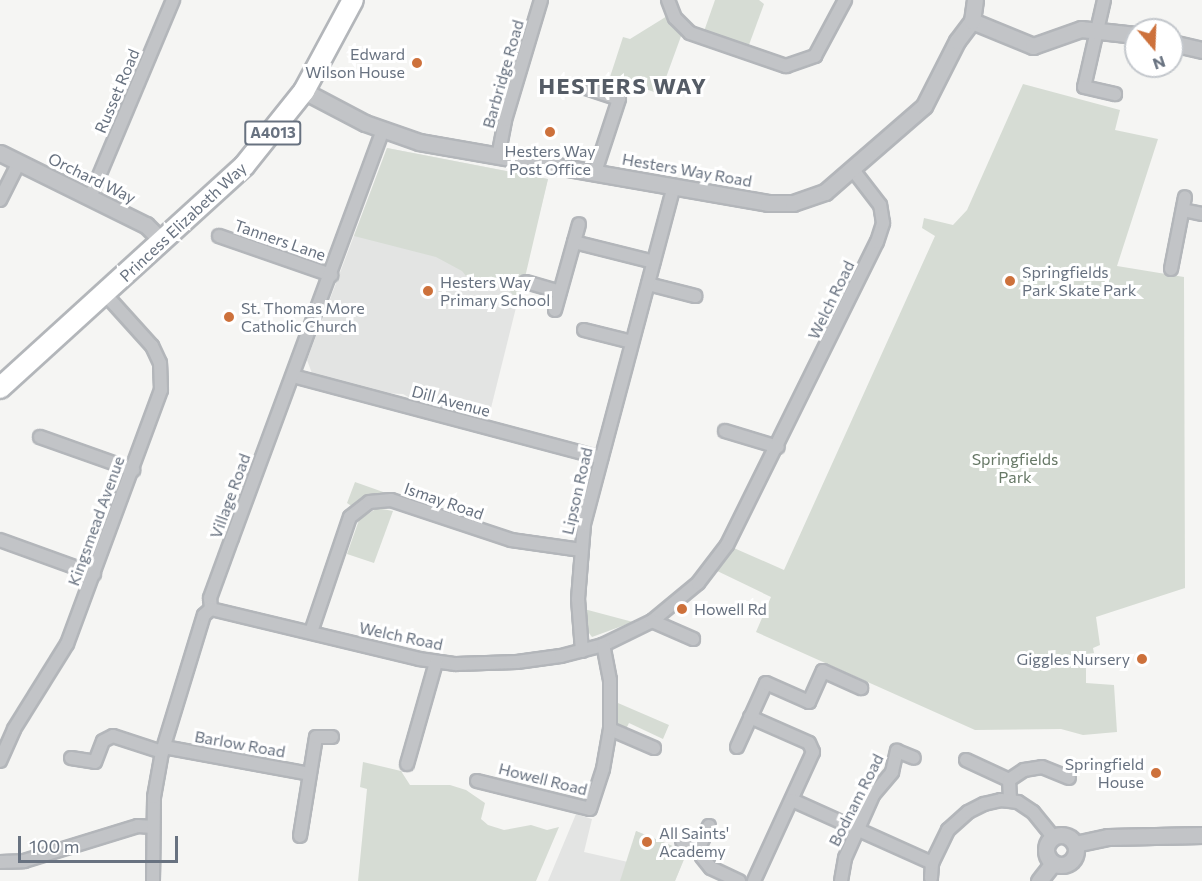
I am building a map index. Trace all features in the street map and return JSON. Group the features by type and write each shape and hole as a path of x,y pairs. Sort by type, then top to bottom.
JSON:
{"main road":[{"name":"Princess Elizabeth Way","path":"0,388 244,166 304,91 353,0"}],"street":[{"name":"Russet Road","path":"91,195 173,0"},
{"name":"Barbridge Road","path":"498,157 505,120 541,0"},
{"path":"668,0 675,18 690,33 786,66 815,57 845,0"},
{"name":"Hesters Way Road","path":"304,91 336,110 419,142 768,203 793,203 825,192 924,106 957,41 972,21 975,0"},
{"path":"1104,0 1100,29 1084,87 1115,94"},
{"path":"972,21 1034,46 1081,29 1124,33"},
{"path":"1184,46 1202,50"},
{"path":"577,85 619,99 595,172"},
{"name":"Village Road","path":"153,881 153,827 163,749 204,615 211,609 218,578 383,130"},
{"name":"Orchard Way","path":"0,153 91,195 146,225 163,242"},
{"path":"0,200 19,162"},
{"name":"Welch Road","path":"211,609 436,662 517,662 582,651 603,645 652,621 698,583 722,552 778,447 880,236 880,205 853,170"},
{"name":"Lipson Road","path":"582,651 578,599 581,550 602,458 674,186"},
{"path":"1171,268 1184,204 1202,214"},
{"path":"555,310 579,224"},
{"name":"Tanners Lane","path":"219,236 331,275"},
{"path":"574,242 654,262"},
{"path":"526,282 560,292"},
{"path":"648,284 695,296"},
{"name":"Kingsmead Avenue","path":"0,761 14,729 68,644 159,398 162,372 152,346 105,294"},
{"path":"584,330 632,342"},
{"name":"Dill Avenue","path":"293,376 602,458"},
{"path":"725,431 778,447"},
{"path":"40,437 133,470"},
{"name":"Ismay Road","path":"311,633 350,517 369,502 390,500 511,540 581,550"},
{"path":"0,540 94,574"},
{"path":"652,621 693,639"},
{"name":"Howell Road","path":"477,781 590,808 603,769 610,729 610,680 603,645"},
{"path":"407,764 436,662"},
{"path":"737,747 765,683 809,702 823,671 861,688"},
{"path":"750,717 812,747 813,754 754,881"},
{"path":"610,729 654,748"},
{"name":"Barlow Road","path":"71,758 95,762 103,741 113,736 163,749 310,774"},
{"path":"300,836 316,737 332,737"},
{"name":"Bodnam Road","path":"841,881 845,858 873,795 892,772 897,751 914,758"},
{"path":"966,760 1009,780 1037,767 1069,778"},
{"path":"1009,780 1010,800"},
{"path":"792,800 932,863"},
{"path":"931,878 932,863 948,830 961,817 984,804 1010,800 1033,812 1053,837"},
{"path":"0,862 24,861 138,826 153,827"},
{"path":"699,847 709,826"},
{"path":"1075,844 1108,837 1202,835"},
{"path":"1053,837 1065,836 1075,844"},
{"path":"1053,837 1046,850 1053,863 1063,866 1073,860 1075,844"},
{"path":"682,841 699,847 711,868 739,881"},
{"path":"1039,881 1053,863"}],"shaded area":[{"name":"Hesters Way Primary School","path":"387,148 548,179 488,420 419,403 403,394 381,393 313,376 307,360"},
{"name":"All Saints' Academy","path":"576,814 592,819 584,852 628,862 636,831 687,852 675,881 548,881"}],"green space":[{"path":"715,0 759,0 764,4 746,53 702,37"},
{"path":"672,13 684,28 660,94 610,77 623,37 630,39"},
{"name":"Springfields Park","path":"1023,84 1120,110 1115,130 1158,139 1117,266 1184,277 1185,588 1096,617 1100,645 1093,648 1094,653 1086,654 1086,683 1114,685 1117,732 1083,735 1061,729 975,730 756,632 771,597 711,568 727,545 784,570 935,236 922,228 924,218 953,225 967,210"},
{"path":"387,148 548,179 519,303 504,283 475,287 462,271 436,257 354,236"},
{"path":"355,482 386,493 364,497 353,507 347,503"},
{"path":"377,508 393,511 374,563 347,554 359,520"},
{"path":"584,609 633,622 592,637 586,629"},
{"path":"611,700 669,725 663,739 629,723 626,729 610,723"},
{"path":"363,762 401,771 410,785 450,785 466,790 485,803 481,819 488,825 504,830 531,825 547,830 559,827 536,881 358,881 367,789 360,787"},
{"path":"636,831 687,852 675,881 620,881"}],"place":[{"name":"Edward Wilson House","path":"417,63"},
{"name":"Hesters Way Post Office","path":"550,132"},
{"name":"Springfields Park Skate Park","path":"1010,281"},
{"name":"Hesters Way Primary School","path":"428,291"},
{"name":"St. Thomas More Catholic Church","path":"229,317"},
{"name":"Howell Rd","path":"682,609"},
{"name":"Giggles Nursery","path":"1142,659"},
{"name":"Springfield House","path":"1156,773"},
{"name":"All Saints' Academy","path":"647,842"}],"district":[{"name":"HESTERS WAY","path":"623,86"}]}
